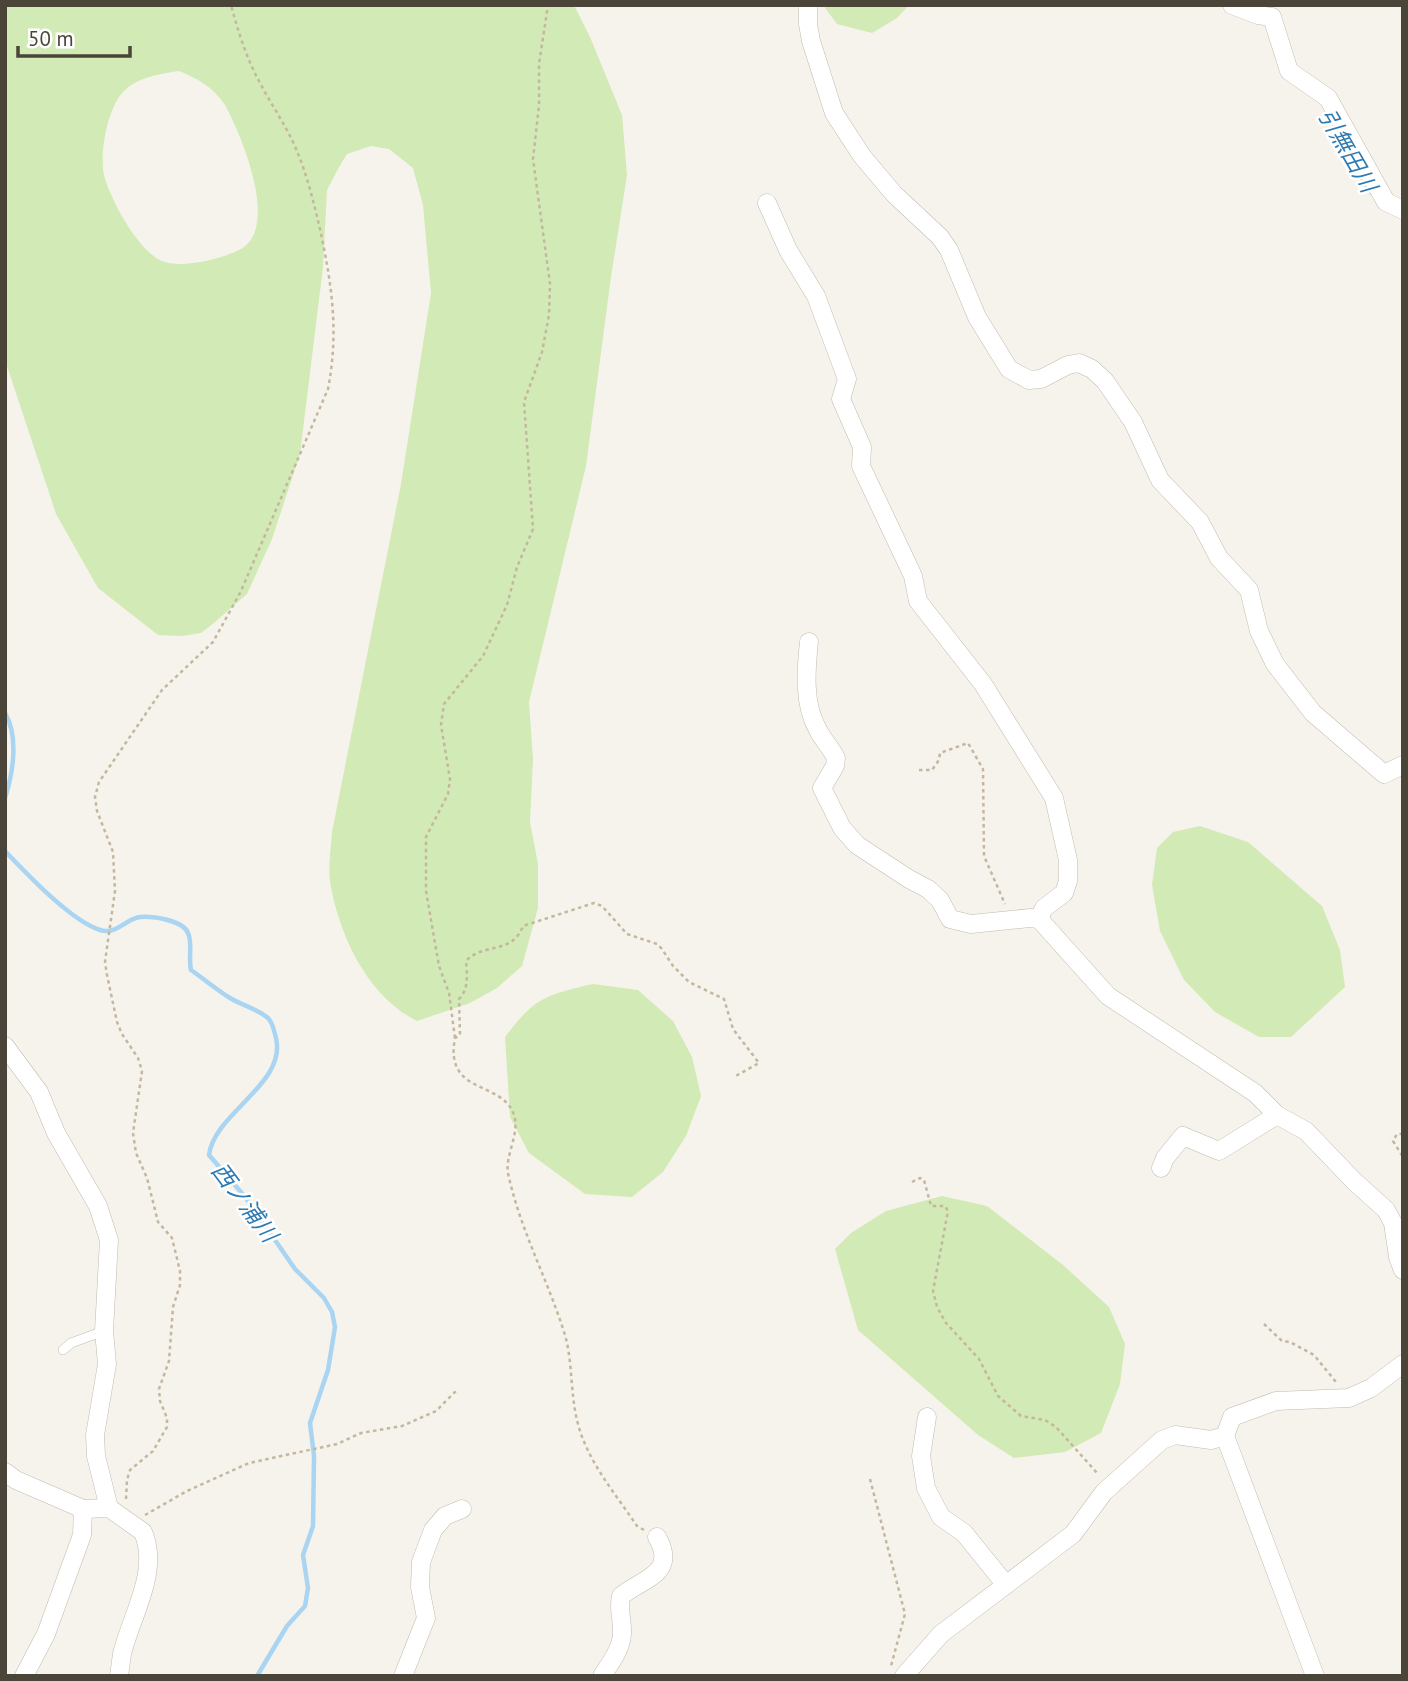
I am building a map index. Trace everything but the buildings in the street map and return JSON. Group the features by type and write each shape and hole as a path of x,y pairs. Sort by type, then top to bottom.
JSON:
{"street":[{"path":"808,5 811,40 834,113 862,156 894,194 940,237 949,250 976,317 1010,369 1028,380 1041,379 1068,365 1079,363 1092,369 1105,381 1133,422 1160,480 1200,522 1219,558 1249,590 1259,631 1275,664 1313,713 1384,774 1403,765"},
{"path":"1232,5 1265,16 1289,71 1328,98 1386,202 1403,210"},
{"path":"767,203 788,250 816,296 847,379 841,400 862,447 861,466 913,576 918,601 983,684 1054,797 1068,860 1069,881 1064,894 1044,908 1039,919"},
{"path":"809,642 807,691 812,713 817,728 836,758 835,766 822,788 842,828 858,845 929,889 940,900 950,919 971,925 1039,919"},
{"path":"1039,919 1108,996 1255,1093 1277,1115 1306,1131 1386,1210 1393,1223 1398,1257 1403,1269"},
{"path":"5,1046 39,1092 56,1133 98,1206 110,1240 104,1331 107,1364 95,1435 96,1456 123,1517 146,1539 145,1589 122,1654 119,1676"},
{"path":"1161,1168 1165,1158 1183,1136 1219,1151 1277,1115"},
{"path":"1315,1676 1225,1436 1232,1417 1276,1401 1349,1398 1371,1388 1403,1364"},
{"path":"927,1417 921,1455 926,1488 941,1517 964,1534 1006,1585"},
{"path":"897,1672 941,1634 1073,1534 1104,1492 1162,1440 1175,1436 1211,1440 1225,1436"},
{"path":"5,1472 16,1480 83,1508 123,1517"},
{"path":"24,1676 46,1634 82,1535 83,1508"},
{"path":"403,1676 426,1618 420,1587 421,1562 433,1530 445,1516 462,1509"},
{"path":"602,1676 620,1645 621,1596 654,1576 663,1564 664,1549 657,1537"}],"lane":[{"path":"62,1350 71,1343 104,1331"}],"path":[{"path":"231,5 238,32 257,78 293,141 308,182 330,277 335,315 334,358 328,389 241,591 213,642 162,690 99,782 95,797 97,811 113,852 115,891 105,962 117,1022 138,1058 142,1071 133,1133 136,1153 147,1178 158,1222 172,1238 180,1271 180,1285 173,1307 169,1361 159,1389 167,1427 153,1451 130,1470 123,1517 146,1513 249,1464 337,1444 361,1433 402,1426 436,1411 457,1390"},
{"path":"548,5 539,64 539,105 533,159 550,284 549,315 542,352 524,402 533,529 517,567 507,606 483,656 444,704 441,725 450,779 449,793 426,837 426,891 439,966 449,993 456,1038 452,1055 454,1066 461,1074 504,1102 514,1115 515,1130 507,1170 524,1229 566,1337 578,1422 586,1451 637,1525 657,1537"},
{"path":"919,770 932,770 940,753 967,743 980,761 983,769 984,856 1013,920"},
{"path":"456,1038 460,1035 459,999 468,979 466,961 471,956 513,942 523,926 594,903 602,906 626,933 657,944 689,982 724,999 733,1029 759,1063 734,1077"},
{"path":"1403,1134 1397,1134 1393,1141 1403,1157"},
{"path":"912,1182 920,1178 925,1181 930,1206 945,1206 948,1211 933,1291 937,1307 946,1323 979,1359 998,1396 1013,1411 1021,1416 1045,1420 1056,1427 1100,1476 1104,1479 1115,1476 1119,1478"},
{"path":"1264,1324 1282,1341 1290,1342 1314,1355 1349,1398"},
{"path":"870,1479 905,1614 897,1672"}],"green space":[{"path":"5,5 574,5 622,115 627,175 586,466 529,702 533,759 530,822 538,864 538,908 522,966 497,988 470,1003 417,1021 399,1010 370,980 358,962 340,923 330,882 332,832 401,484 431,293 423,205 413,168 389,149 371,146 347,154 327,190 323,267 300,454 272,539 247,594 201,633 182,636 158,635 98,588 56,514 5,360","holes":["179,71 205,84 225,105 248,159 258,204 257,223 251,239 239,250 212,260 180,264 162,261 135,236 107,185 103,155 110,118 125,90 151,76"]},
{"path":"823,5 909,5 897,18 872,33 837,24"},
{"path":"1200,826 1248,842 1322,906 1340,950 1345,987 1291,1037 1259,1037 1215,1012 1184,980 1160,931 1152,885 1157,848 1173,832"},
{"path":"593,984 638,990 673,1021 692,1057 701,1096 686,1136 663,1172 632,1197 585,1194 529,1153 510,1117 505,1037 525,1013 543,1000 564,991"},
{"path":"942,1196 987,1206 1063,1265 1109,1307 1125,1344 1120,1384 1101,1433 1065,1452 1014,1458 978,1435 858,1330 835,1249 851,1233 886,1211"}],"waterway":[{"name":"引無田川","path":"1356,165 1372,193"},
{"name":"西ノ浦川","path":"5,713 13,744 12,766 5,798"},
{"name":"西ノ浦川","path":"5,851 37,884 88,925 106,931 140,917 159,918 180,925 189,937 191,970 230,998 264,1015 273,1027 276,1055 271,1070 223,1125 209,1155 246,1198 295,1269 324,1298 332,1312 335,1327 328,1370 310,1423 314,1456 313,1526 303,1555 308,1588 305,1606 287,1626 257,1676"}]}
